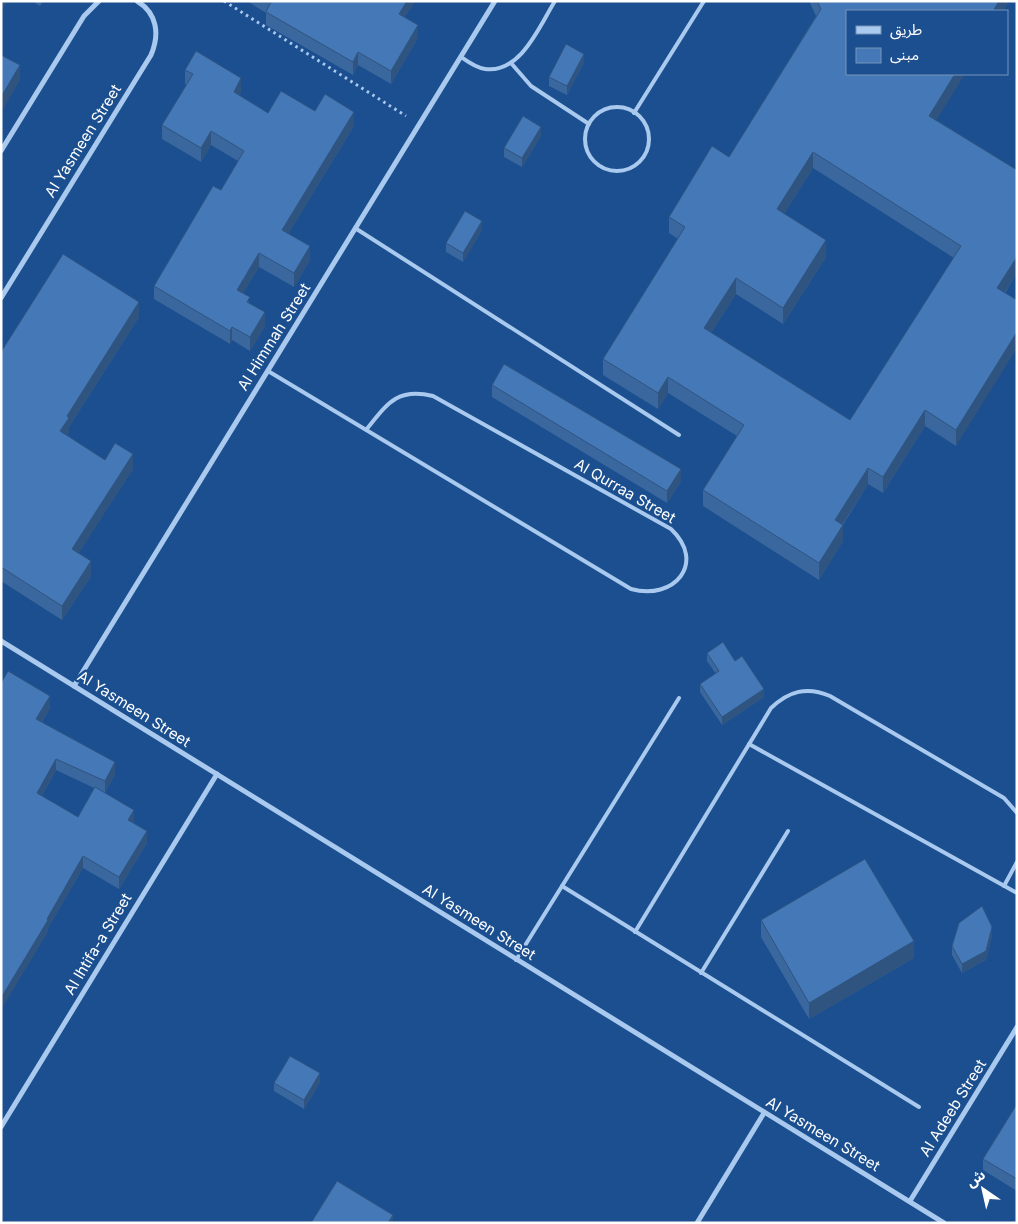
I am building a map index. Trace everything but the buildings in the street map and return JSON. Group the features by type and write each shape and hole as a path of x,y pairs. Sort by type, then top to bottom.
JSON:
{"street":[{"path":"1,152 84,16 99,1"},
{"name":"Al Yasmeen Street","path":"2,295 152,55 157,34 155,23 150,12 137,1"},
{"name":"Al Himmah Street","path":"74,686 495,1"},
{"name":"Al Yasmeen Street","path":"1,641 944,1223"},
{"name":"Al Ihtifa-a Street","path":"1,1127 217,774"},
{"name":"Al Adeeb Street","path":"910,1201 1017,1027"},
{"path":"697,1223 764,1113"}],"lane":[{"path":"461,57 484,69 502,67 511,63 526,48 555,1"},
{"path":"634,113 704,1"},
{"path":"511,63 531,86 589,124"},
{"path":"614,107 634,113 642,120 647,129 648,144 642,159 624,170 604,168 588,154 585,134 589,124 595,116 614,107"},
{"path":"356,228 679,434"},
{"name":"Al Qurraa Street","path":"268,371 366,430 631,589 645,593 657,592 668,588 683,574 686,564 684,544 671,529 434,396 409,393 397,397 389,402 366,430"},
{"path":"635,932 771,708 780,699 801,690 821,692 1004,798 1017,813"},
{"path":"516,960 679,698"},
{"path":"749,744 1017,893"},
{"path":"701,973 788,831"},
{"path":"1004,886 1017,862"},
{"path":"562,886 919,1108"}],"path":[{"path":"224,1 420,124"}]}
